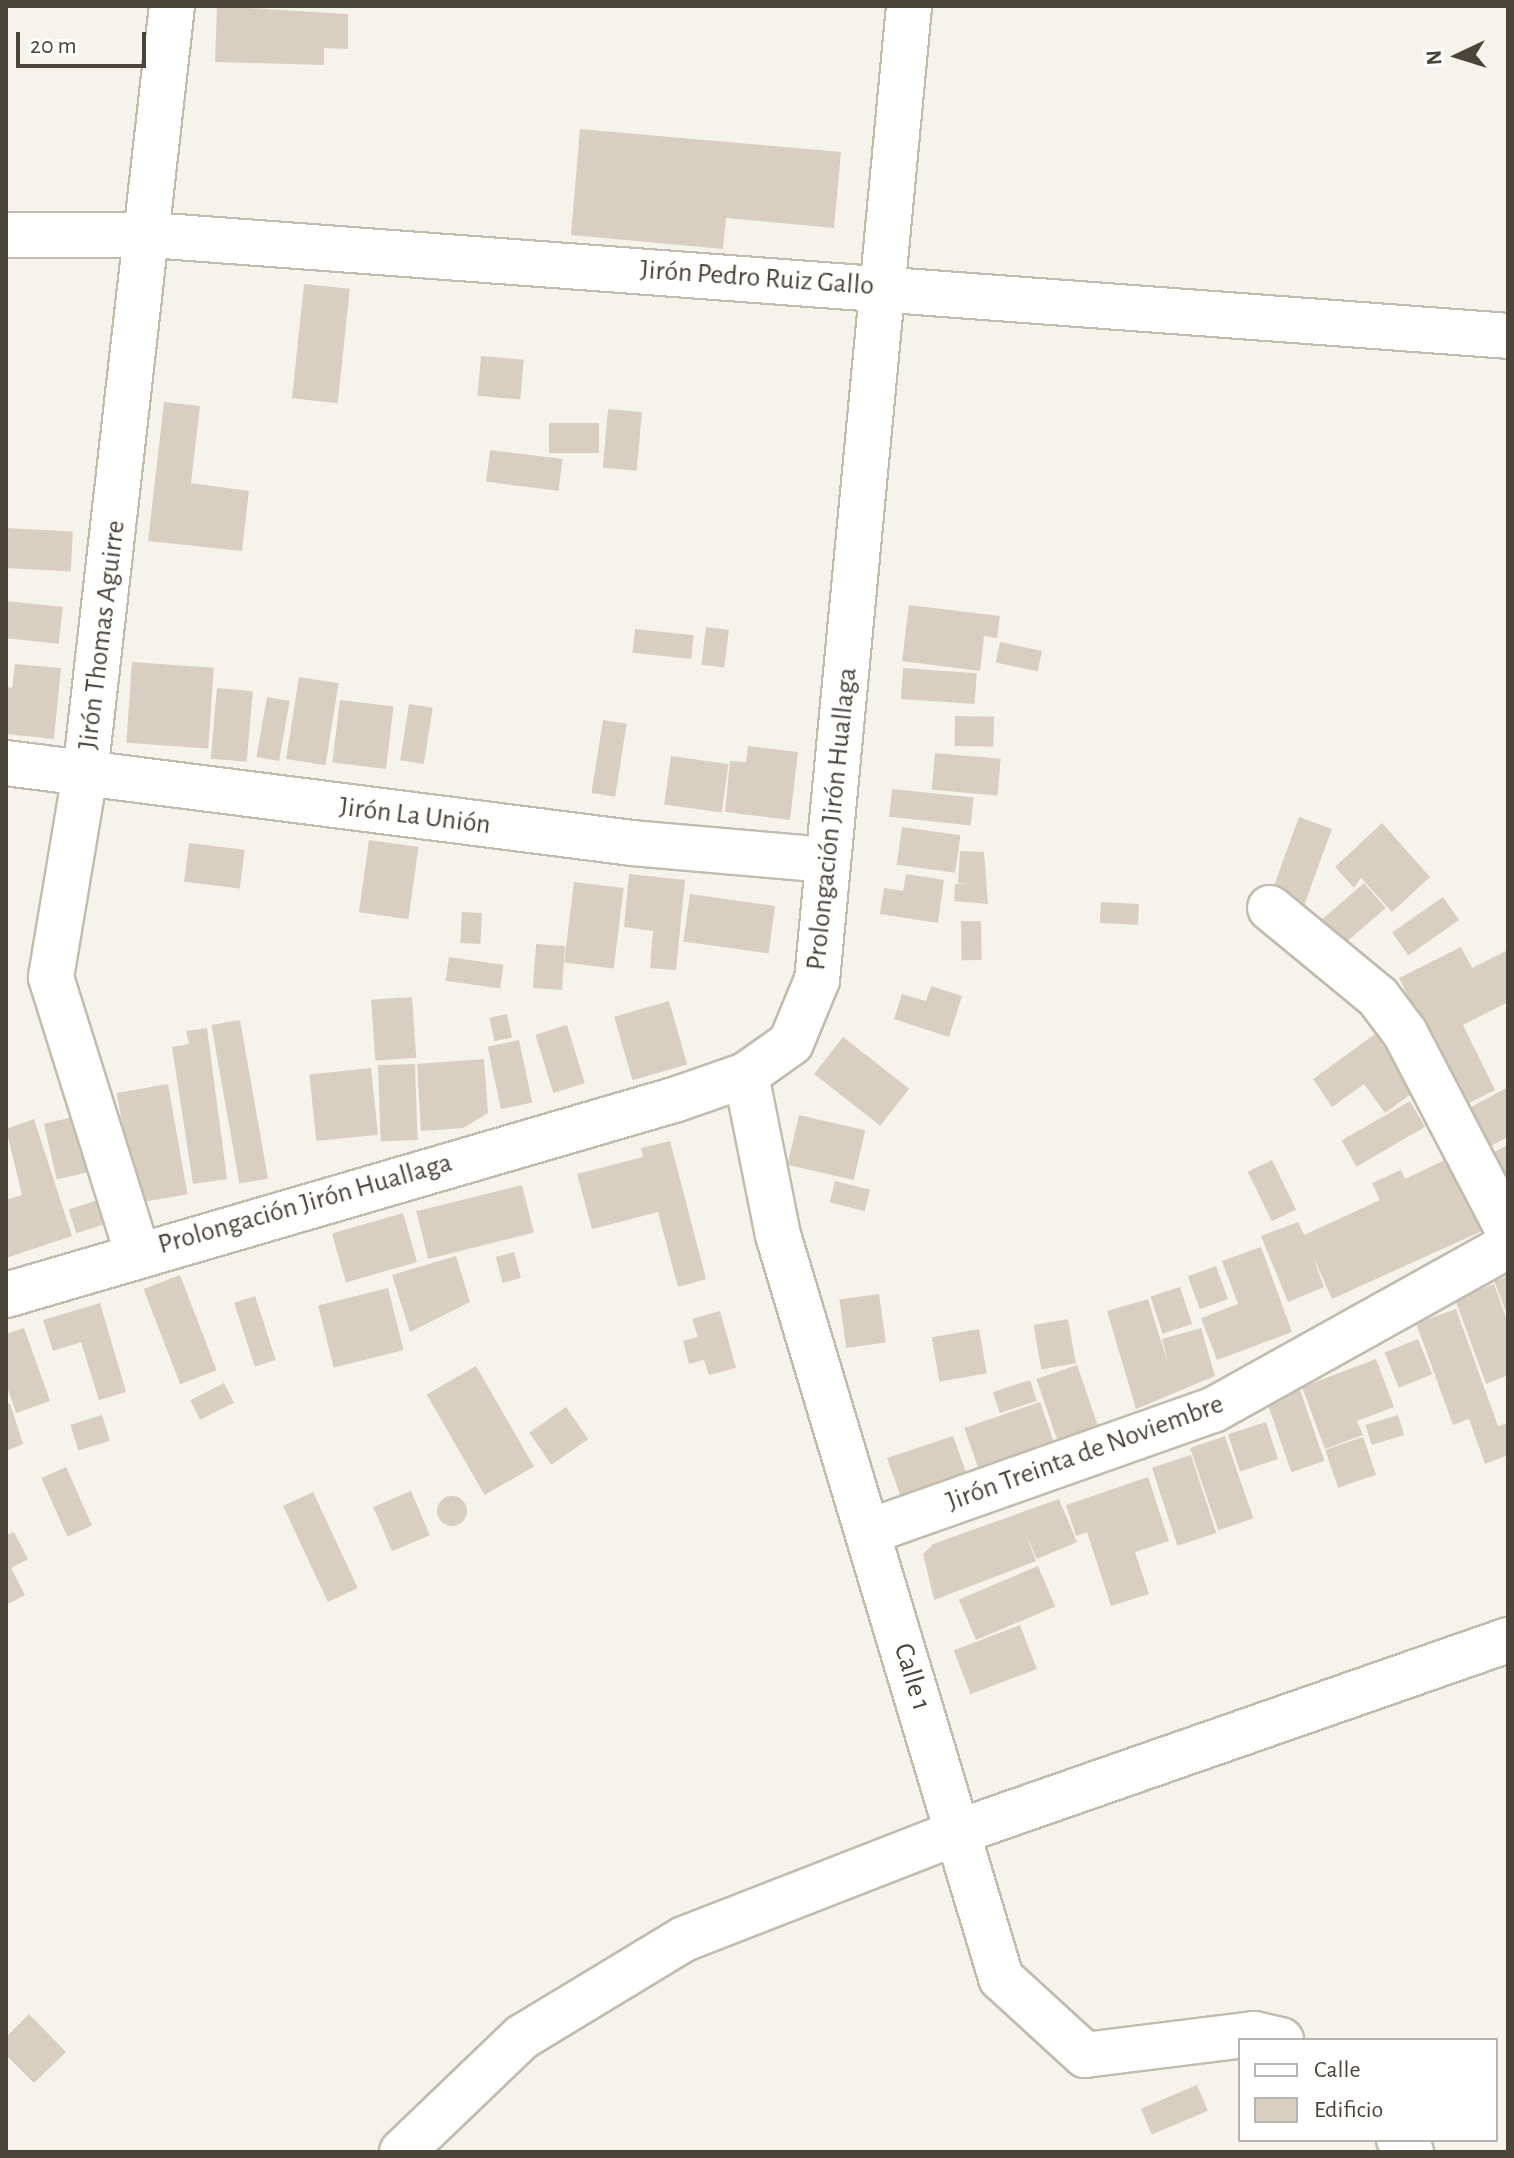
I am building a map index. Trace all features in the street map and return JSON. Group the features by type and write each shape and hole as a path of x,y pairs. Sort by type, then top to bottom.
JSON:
{"street":[{"name":"Jirón Thomas Aguirre","path":"137,1252 51,977 85,774 150,235 172,6"},
{"name":"Prolongación Jirón Huallaga","path":"6,1295 137,1252 746,1075 791,1043 817,980 826,860 887,287 909,6"},
{"name":"Jirón Pedro Ruiz Gallo","path":"6,235 150,235 887,287 1508,336"},
{"name":"Jirón La Unión","path":"6,763 826,860"},
{"path":"1270,908 1378,997 1405,1033 1508,1230"},
{"name":"Calle 1","path":"746,1075 778,1235 1001,1978 1085,2055 1254,2034 1272,2038"},
{"name":"Jirón Treinta de Noviembre","path":"868,1532 1213,1410 1508,1246"},
{"path":"402,2152 522,2037 684,1939 958,1832 1508,1640"}],"building":[{"path":"217,6 348,14 348,49 324,48 324,65 215,62"},
{"path":"580,129 841,152 834,228 726,218 723,249 571,235"},
{"path":"304,284 350,289 338,403 292,398"},
{"path":"481,356 524,360 520,400 478,396"},
{"path":"164,402 200,406 191,483 249,491 242,551 148,541"},
{"path":"608,409 642,412 637,471 603,468"},
{"path":"549,423 599,423 599,453 549,453"},
{"path":"490,450 562,459 559,491 486,482"},
{"path":"6,528 73,532 71,571 6,568"},
{"path":"6,601 63,607 59,644 6,638"},
{"path":"909,605 1000,616 997,638 984,636 980,671 902,661"},
{"path":"706,627 729,630 724,668 701,665"},
{"path":"635,629 694,635 691,659 632,653"},
{"path":"1000,642 1042,651 1038,671 996,663"},
{"path":"132,662 214,668 208,749 126,743"},
{"path":"15,664 61,668 54,739 6,734 6,687 12,688"},
{"path":"903,668 977,673 975,704 901,699"},
{"path":"299,677 339,683 326,765 286,759"},
{"path":"217,688 253,691 247,762 211,759"},
{"path":"267,697 290,701 279,761 256,757"},
{"path":"340,700 394,707 386,769 332,763"},
{"path":"409,704 433,708 424,764 400,760"},
{"path":"955,716 994,717 993,747 954,746"},
{"path":"603,720 627,724 615,797 591,793"},
{"path":"748,746 798,752 790,820 725,812 730,761 746,762"},
{"path":"935,753 1001,759 998,796 932,790"},
{"path":"671,756 728,764 722,813 664,805"},
{"path":"892,789 974,798 971,825 889,817"},
{"path":"1299,817 1332,829 1304,906 1271,894"},
{"path":"1382,823 1430,877 1392,912 1361,878 1354,888 1335,867"},
{"path":"902,827 960,835 955,873 897,865"},
{"path":"369,840 419,847 408,919 359,912"},
{"path":"189,843 245,850 240,889 184,882"},
{"path":"960,851 984,852 988,904 954,901 955,884 968,884 958,883"},
{"path":"629,874 685,880 676,970 650,968 653,931 624,927"},
{"path":"906,874 944,880 938,923 880,914 884,888 903,891"},
{"path":"574,882 624,888 614,968 564,962"},
{"path":"1364,883 1386,908 1340,947 1319,922"},
{"path":"690,894 775,906 768,954 683,942"},
{"path":"1443,897 1459,920 1408,955 1392,933"},
{"path":"1101,902 1139,904 1138,925 1100,923"},
{"path":"462,912 482,913 480,944 460,943"},
{"path":"961,921 981,921 982,960 962,960"},
{"path":"536,944 565,946 562,990 533,988"},
{"path":"1461,947 1472,968 1508,950 1508,1002 1463,1025 1495,1090 1463,1106 1399,978"},
{"path":"449,957 503,965 500,988 446,981"},
{"path":"931,986 962,996 949,1037 894,1019 902,994 926,1001"},
{"path":"412,997 416,1058 375,1061 371,1000"},
{"path":"669,1001 687,1064 632,1080 614,1017"},
{"path":"507,1014 512,1037 494,1041 489,1018"},
{"path":"240,1020 268,1179 239,1184 211,1025"},
{"path":"567,1025 585,1083 553,1093 535,1035"},
{"path":"207,1028 227,1179 193,1184 172,1047 189,1044 186,1031"},
{"path":"1375,1034 1415,1091 1385,1113 1364,1084 1332,1107 1313,1079"},
{"path":"843,1037 909,1089 880,1126 814,1074"},
{"path":"519,1040 532,1103 501,1109 488,1047"},
{"path":"484,1059 488,1113 463,1128 421,1131 417,1064"},
{"path":"415,1064 418,1140 381,1141 378,1065"},
{"path":"371,1068 378,1135 316,1141 309,1074"},
{"path":"168,1084 187,1194 136,1203 117,1093"},
{"path":"1508,1087 1508,1137 1483,1150 1462,1112"},
{"path":"1410,1101 1425,1127 1357,1166 1342,1140"},
{"path":"799,1115 865,1130 854,1180 788,1165"},
{"path":"78,1116 91,1172 57,1179 44,1124"},
{"path":"34,1119 72,1236 6,1258 6,1200 22,1195 6,1129"},
{"path":"670,1141 706,1279 678,1287 658,1212 592,1229 577,1174 643,1157 641,1148"},
{"path":"1508,1145 1508,1201 1486,1156"},
{"path":"1449,1158 1482,1231 1332,1299 1312,1254 1324,1287 1288,1302 1261,1236 1298,1222 1304,1235 1380,1200 1372,1183 1401,1170 1405,1179"},
{"path":"1272,1160 1296,1209 1272,1221 1248,1172"},
{"path":"835,1181 870,1190 865,1211 830,1202"},
{"path":"522,1185 534,1233 428,1259 416,1211"},
{"path":"101,1199 109,1223 76,1233 69,1210"},
{"path":"403,1213 417,1262 346,1282 332,1233"},
{"path":"1261,1247 1292,1332 1217,1360 1201,1318 1238,1304 1222,1261"},
{"path":"514,1252 521,1278 503,1283 496,1257"},
{"path":"456,1256 470,1302 410,1332 392,1275"},
{"path":"1216,1266 1228,1299 1200,1309 1188,1276"},
{"path":"180,1275 217,1370 180,1384 144,1289"},
{"path":"1508,1276 1508,1317 1494,1281"},
{"path":"1494,1284 1508,1323 1508,1375 1486,1384 1455,1299"},
{"path":"1180,1287 1192,1324 1163,1334 1151,1297"},
{"path":"388,1288 403,1350 334,1368 318,1305"},
{"path":"879,1294 886,1343 846,1348 839,1300"},
{"path":"255,1296 276,1360 255,1367 234,1303"},
{"path":"1148,1299 1168,1364 1162,1339 1201,1328 1215,1376 1136,1409 1107,1311"},
{"path":"100,1303 126,1392 99,1400 81,1342 53,1351 43,1320"},
{"path":"1456,1309 1498,1426 1508,1423 1508,1455 1485,1464 1469,1419 1453,1425 1416,1323"},
{"path":"720,1311 736,1368 709,1375 704,1360 689,1364 683,1341 698,1337 692,1319"},
{"path":"1068,1319 1076,1363 1041,1369 1034,1325"},
{"path":"24,1328 50,1401 16,1413 6,1384 6,1334"},
{"path":"979,1329 987,1373 940,1382 932,1337"},
{"path":"1418,1339 1432,1374 1399,1388 1385,1352"},
{"path":"1376,1359 1394,1407 1357,1421 1363,1435 1325,1449 1302,1387"},
{"path":"1077,1365 1101,1435 1060,1449 1036,1379"},
{"path":"476,1366 534,1466 485,1495 427,1394"},
{"path":"1030,1380 1037,1401 1000,1413 993,1392"},
{"path":"224,1383 234,1403 200,1420 190,1400"},
{"path":"1300,1390 1324,1461 1291,1472 1267,1401"},
{"path":"1040,1402 1056,1449 981,1475 964,1428"},
{"path":"10,1403 23,1444 6,1451 6,1404"},
{"path":"566,1407 588,1439 552,1465 529,1433"},
{"path":"102,1415 110,1441 78,1450 70,1425"},
{"path":"1398,1415 1404,1435 1372,1445 1365,1425"},
{"path":"1266,1422 1278,1459 1240,1471 1228,1434"},
{"path":"953,1436 970,1483 916,1501 900,1495 887,1458"},
{"path":"1225,1436 1253,1518 1218,1530 1190,1448"},
{"path":"1363,1437 1376,1475 1338,1488 1325,1450"},
{"path":"1191,1455 1216,1533 1177,1546 1152,1468"},
{"path":"66,1467 92,1525 67,1536 41,1478"},
{"path":"1148,1477 1169,1541 1135,1552 1149,1594 1111,1606 1087,1532 1076,1536 1066,1505"},
{"path":"411,1491 430,1535 392,1551 373,1507"},
{"path":"313,1492 358,1588 328,1602 283,1506"},
{"path":"452,1496 463,1500 467,1511 463,1522 452,1526 441,1522 437,1511 441,1500"},
{"path":"1059,1499 1077,1542 1037,1559 1026,1535 1036,1561 934,1600 923,1554 933,1544"},
{"path":"14,1532 28,1559 11,1568 25,1595 6,1605 6,1535"},
{"path":"1038,1566 1055,1607 976,1640 959,1600"},
{"path":"1020,1625 1037,1669 971,1694 954,1650"},
{"path":"29,2014 66,2052 34,2083 6,2055 6,2037"},
{"path":"1197,2085 1208,2111 1152,2135 1141,2109"}]}
